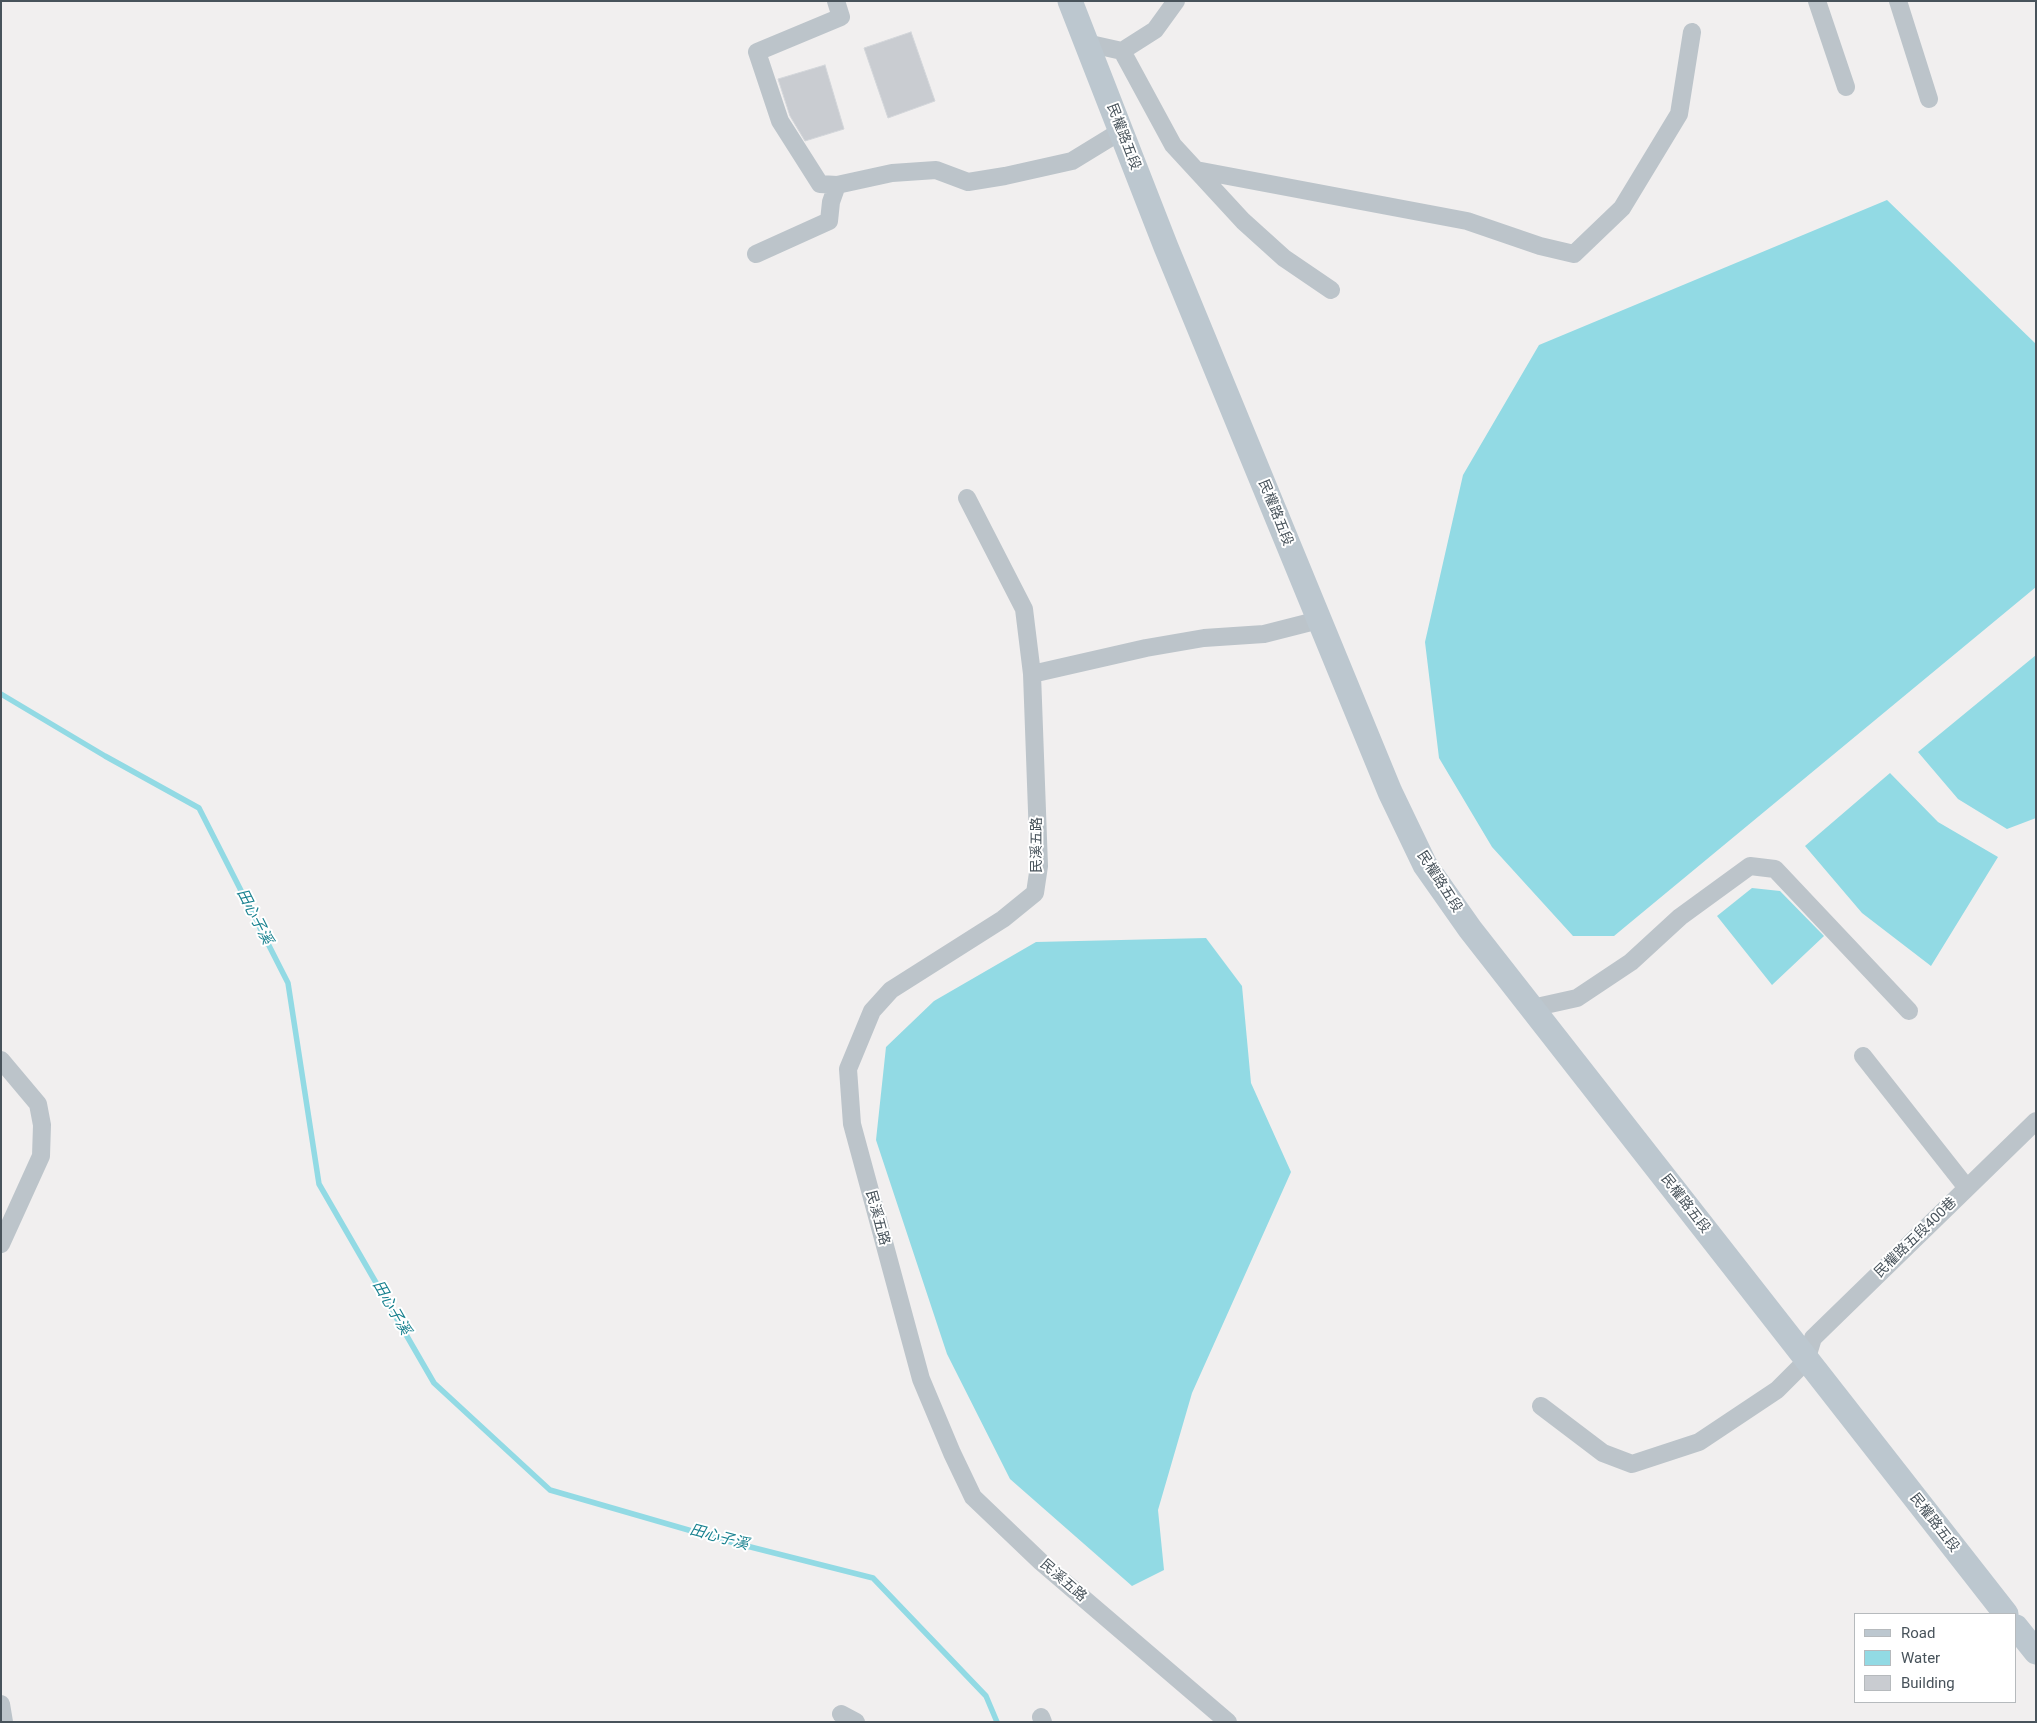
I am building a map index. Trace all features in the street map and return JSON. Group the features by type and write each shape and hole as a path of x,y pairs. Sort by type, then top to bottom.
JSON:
{"street":[{"path":"836,1 841,18 757,52 780,121 820,184 837,186 892,173 936,170 968,182 1005,176 1072,160 1121,132"},
{"name":"民權路五段","path":"1070,1 1121,132 1319,620 1390,792 1425,866 1470,929 1806,1361 2005,1613"},
{"path":"1086,43 1122,51 1156,30 1176,1"},
{"path":"1817,1 1846,87"},
{"path":"1898,1 1929,99"},
{"path":"1196,170 1467,221 1540,246 1574,254 1622,208 1679,114 1692,32"},
{"path":"1122,51 1173,146 1250,228 1284,258 1331,290"},
{"path":"756,254 829,220 831,202 837,186"},
{"name":"民溪五路","path":"967,498 1024,609 1032,674 1039,866 1035,893 1003,919 891,990 872,1011 848,1069 852,1124 921,1379 973,1497 1041,1562 1228,1722"},
{"path":"1032,674 1146,648 1204,638 1264,634 1319,620"},
{"path":"1532,1008 1577,998 1631,962 1680,918 1750,866 1775,869 1909,1011"},
{"path":"1863,1056 1967,1188"},
{"path":"1,1060 38,1104 42,1125 41,1156 1,1244"},
{"name":"民權路五段400巷","path":"1806,1361 1813,1338 2036,1121"},
{"path":"1541,1406 1603,1453 1632,1464 1699,1442 1777,1390 1806,1361"},
{"path":"2017,1628 2036,1652"},
{"path":"1,1704 4,1722"}],"water":[{"path":"1887,200 2036,344 2036,587 1614,936 1573,936 1492,847 1439,758 1425,642 1463,475 1539,345"},
{"path":"2036,655 2036,818 2007,829 1958,799 1918,752"},
{"path":"1890,773 1938,822 1998,857 1931,966 1862,913 1805,846"},
{"path":"1752,888 1780,891 1824,936 1772,985 1717,916"},
{"path":"1206,938 1242,986 1251,1083 1291,1172 1192,1393 1158,1510 1164,1570 1132,1586 1010,1479 947,1354 876,1140 886,1047 934,1001 1036,942"}],"building":[{"path":"911,32 935,101 888,118 864,48"},
{"path":"825,65 844,129 805,141 790,116 778,79"}],"waterway":[{"name":"田心子溪","path":"1,694 105,756 199,808 288,983 319,1184 434,1383 550,1490 723,1540 873,1578 986,1696 997,1722"}]}
